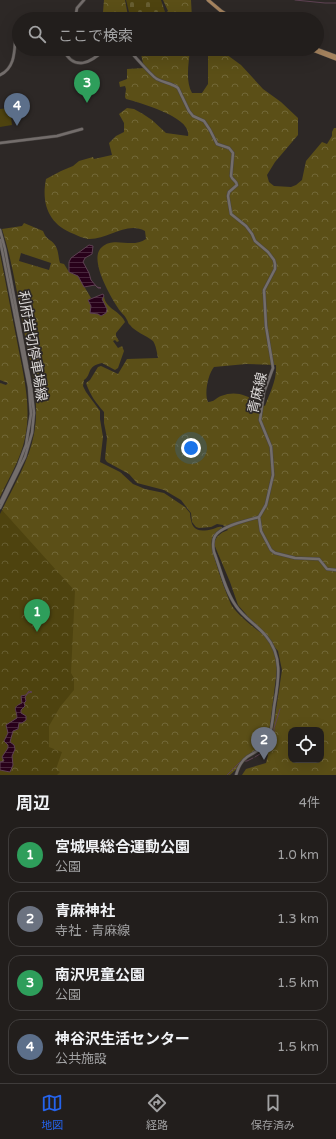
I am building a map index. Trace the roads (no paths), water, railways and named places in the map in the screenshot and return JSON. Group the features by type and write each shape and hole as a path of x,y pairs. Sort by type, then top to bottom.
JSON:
{"main road":[{"path":"206,0 218,11"},
{"path":"324,53 336,58"},
{"path":"324,54 336,58"}],"street":[{"path":"76,12 77,8 84,0"},
{"path":"0,75 6,72 12,62 13,56"},
{"path":"67,56 73,62 77,63 91,61 97,56"},
{"name":"青麻線","path":"135,56 155,78 178,88 193,116 204,121 217,144 226,146 233,153 231,176 237,185 229,192 228,196 231,214 246,226 255,241 268,252 274,260 275,269 266,285 264,294 266,326 273,368 264,392 260,420 271,447 272,475 266,505 259,517"},
{"path":"0,144 57,136 82,128"},
{"name":"利府岩切停車場線","path":"0,230 5,249 31,387 34,413 32,433 25,457 0,508"},
{"name":"利府岩切停車場線","path":"0,240 29,387 31,414 29,434 26,445 18,466 0,503"},
{"path":"236,775 241,763 262,748 268,740 272,723 279,668 277,656 270,642 262,632 244,616 233,602 214,552 213,544 215,536 220,531 259,517 261,531 271,550 275,553 295,558 319,559 327,568 336,570"}],"waterway":[{"path":"295,0 336,3"},
{"path":"255,757 272,745 274,739 274,728 280,709"},
{"path":"245,761 253,758"},
{"path":"227,775 240,762"}],"place":[{"name":"南沢児童公園","path":"87,103"},
{"name":"神谷沢生活センター","path":"17,126"},
{"name":"宮城県総合運動公園","path":"37,632"},
{"name":"青麻神社","path":"264,760"}]}
